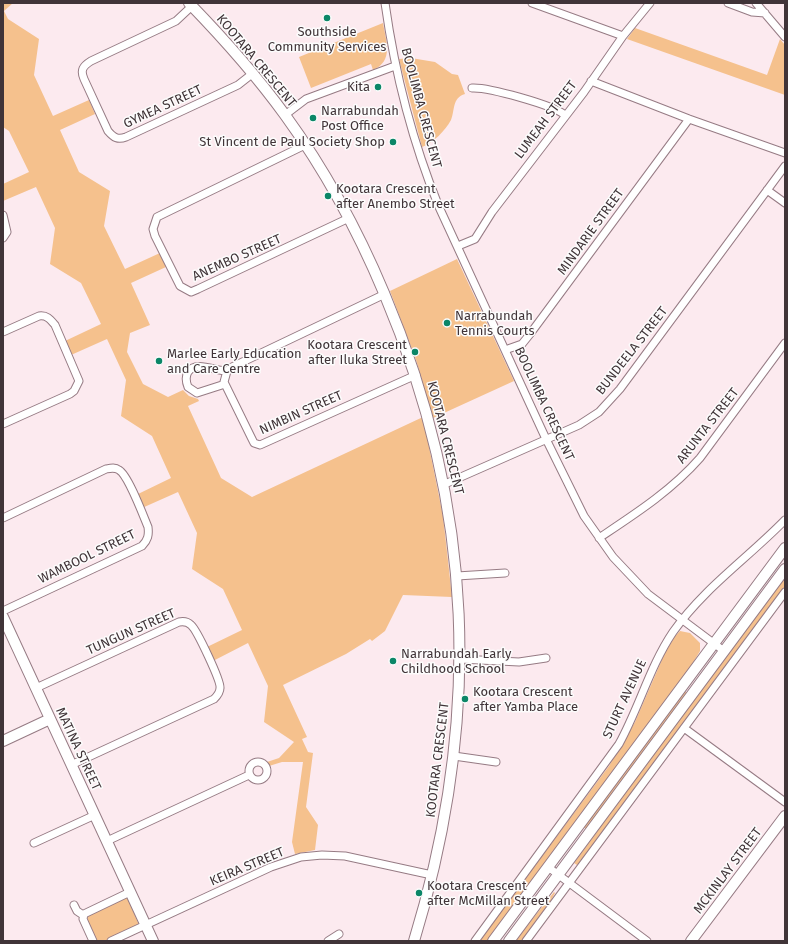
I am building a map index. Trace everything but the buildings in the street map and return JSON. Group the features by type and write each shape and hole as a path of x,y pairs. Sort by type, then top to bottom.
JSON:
{"street":[{"name":"BOOLIMBA CRESCENT","path":"385,3 395,66 423,168 439,207 546,439 584,516 613,557 644,590 724,651"},
{"path":"532,3 551,6 623,36"},
{"name":"LUMEAH STREET","path":"458,246 475,238 623,36 650,3"},
{"path":"756,3 785,37"},
{"path":"732,4 758,14 764,13"},
{"name":"KOOTARA CRESCENT","path":"190,5 252,74 285,114 349,218 370,257 399,328 416,374 427,411 444,484 457,576 460,660 454,756 449,790 432,875 414,941"},
{"name":"GYMEA STREET","path":"190,5 176,21 91,61 83,68 82,74 84,79 108,132 112,137 119,139 126,137 238,85 252,74"},
{"path":"285,114 306,99 395,66"},
{"path":"591,81 689,119 785,152"},
{"path":"472,88 497,90 553,109 565,115"},
{"name":"MINDARIE STREET","path":"505,350 522,344 530,334 689,119"},
{"name":"ANEMBO STREET","path":"305,145 157,217 153,229 155,236 180,286 191,292 349,218"},
{"name":"BUNDEELA STREET","path":"444,484 579,425 599,412 629,376 785,166"},
{"path":"767,190 785,203"},
{"path":"3,216 7,232 3,238"},
{"path":"227,371 198,366 189,371 186,378 188,387 197,393 225,384 227,371 232,366 385,294"},
{"path":"3,332 39,316 44,316 50,319 55,325 79,381 74,391 70,394 3,424"},
{"name":"ARUNTA STREET","path":"599,538 657,498 686,474 700,458 785,343"},
{"name":"NIMBIN STREET","path":"225,384 254,443 260,446 416,374"},
{"name":"WAMBOOL STREET","path":"3,518 106,469 112,468 117,469 124,476 148,527 149,533 146,542 142,546 3,611"},
{"name":"STURT AVENUE","path":"475,941 619,744 631,722 660,655 682,620 715,583 762,545 785,520"},
{"path":"493,941 785,548"},
{"path":"509,941 785,569"},
{"path":"457,576 505,573"},
{"path":"526,941 785,592"},
{"name":"MATINA STREET","path":"3,617 153,941"},
{"name":"TUNGUN STREET","path":"36,688 179,622 187,622 194,627 208,656 220,684 220,690 215,697 71,765"},
{"path":"460,660 519,662 546,658"},
{"path":"3,741 50,719"},
{"path":"684,728 785,802"},
{"path":"454,756 496,762"},
{"path":"107,841 249,775"},
{"path":"34,843 95,815"},
{"name":"MCKINLAY STREET","path":"691,941 785,816"},
{"name":"KEIRA STREET","path":"146,925 274,866 308,856 330,855 352,857 432,875"},
{"path":"548,867 647,941"},
{"path":"83,915 87,911 130,892"},
{"path":"74,905 77,911 83,915 94,941"},
{"path":"111,941 146,925"},
{"path":"328,941 338,934"}],"shaded area":[{"path":"3,3 13,3 4,11 8,19 39,39 34,75 53,116 89,100 95,114 60,130 79,172 110,191 104,226 125,269 160,253 166,267 131,283 150,325 130,333 127,352 143,384 168,397 183,390 189,396 198,399 199,401 188,406 221,478 252,497 423,417 443,516 452,597 403,595 385,631 372,641 370,639 346,654 283,685 307,737 302,739 308,752 313,753 306,807 318,825 315,850 295,854 292,842 303,762 282,762 269,766 267,762 279,758 294,742 264,722 268,686 248,643 213,661 207,647 242,630 223,589 192,569 197,533 178,492 142,508 136,495 171,478 152,436 121,416 126,380 107,339 71,355 65,341 101,324 81,283 50,264 55,228 36,187 3,201 3,184 29,172 9,131 3,127"},
{"path":"383,23 387,50 384,61 380,66 373,70 371,64 311,88 299,57"},
{"path":"635,28 767,75 780,39 785,45 785,95 627,39"},
{"path":"411,58 435,62 452,74 458,75 465,94 456,101 451,120 445,128 434,140 422,147 399,59"},
{"path":"457,259 514,381 433,418 416,360 390,291"},
{"path":"785,576 785,587 583,859 577,865 574,863"},
{"path":"680,631 690,633 700,643 700,651 690,668 487,941 479,941 609,766 635,722 664,655 675,636"},
{"path":"684,690 687,693 587,829 583,827"},
{"path":"554,892 555,893 548,906 522,941 515,941"},
{"path":"125,897 128,899 139,925 105,941 97,941 87,921 88,915"}],"place":[{"name":"Southside Community Services","path":"327,18"},
{"name":"Kita","path":"378,87"},
{"name":"Narrabundah Post Office","path":"313,118"},
{"name":"St Vincent de Paul Society Shop","path":"393,142"},
{"name":"Kootara Crescent after Anembo Street","path":"328,196"},
{"name":"Narrabundah Tennis Courts","path":"447,323"},
{"name":"Kootara Crescent after Iluka Street","path":"415,352"},
{"name":"Marlee Early Education and Care Centre","path":"159,361"},
{"name":"Narrabundah Early Childhood School","path":"393,661"},
{"name":"Kootara Crescent after Yamba Place","path":"465,699"},
{"name":"Kootara Crescent after McMillan Street","path":"419,893"}]}
